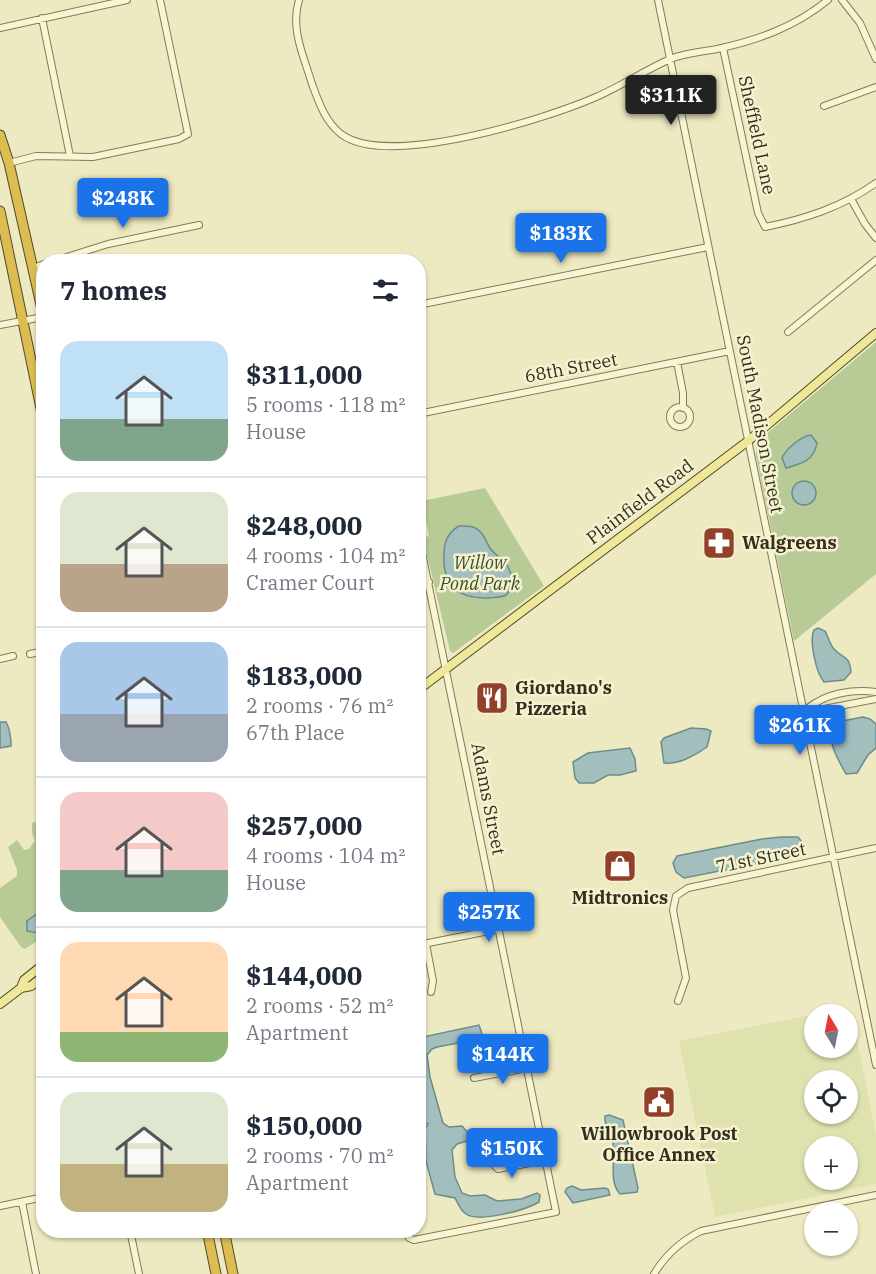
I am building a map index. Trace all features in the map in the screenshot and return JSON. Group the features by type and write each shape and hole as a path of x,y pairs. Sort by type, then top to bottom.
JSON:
{"highway":[{"path":"0,135 9,163 36,283"},
{"path":"0,211 36,384"},
{"path":"209,1238 216,1274"},
{"path":"225,1238 233,1274"}],"main road":[{"name":"Plainfield Road","path":"426,684 748,441 876,333"},
{"path":"21,988 24,980 36,970"},
{"path":"0,1004 21,988 36,982"}],"street":[{"path":"0,28 127,0"},
{"path":"9,163 36,156 93,157 179,139 188,134 160,0"},
{"path":"299,0 296,16 297,34 320,106 342,135 368,145 411,144 455,139 534,120 598,96 670,59 753,41 780,30 800,20 828,0"},
{"name":"South Madison Street","path":"658,0 876,1065"},
{"path":"842,0 860,23 876,59"},
{"path":"42,18 70,156"},
{"name":"Sheffield Lane","path":"723,48 758,213 765,227 812,216 851,199"},
{"path":"824,106 876,87"},
{"path":"876,183 851,199 861,219 876,238"},
{"path":"76,254 108,244 199,225"},
{"path":"426,303 708,247"},
{"path":"788,332 876,260"},
{"path":"0,325 36,318"},
{"name":"68th Street","path":"426,412 730,351"},
{"path":"677,362 683,393 683,408"},
{"name":"Adams Street","path":"409,1238 421,1239 556,1212 426,569"},
{"path":"30,654 36,653"},
{"path":"0,659 13,656"},
{"path":"876,692 850,691 817,701 808,708 819,710 876,699"},
{"name":"71st Street","path":"678,1001 686,978 673,906 676,896 684,890 876,848"},
{"path":"431,992 433,981 426,944 499,929"},
{"path":"867,1023 876,1021"},
{"path":"474,1078 527,1068"},
{"path":"491,1162 498,1169 546,1160"},
{"path":"654,1274 669,1252 685,1239 702,1231 876,1194"},
{"path":"0,1206 36,1199"},
{"path":"22,1202 36,1274"},
{"path":"132,1238 139,1274"}],"green space":[{"path":"876,342 876,574 794,641 756,456 756,446 759,440"},
{"name":"Willow Pond Park","path":"485,488 544,586 453,653 450,651 426,551 426,537 429,536 426,500"},
{"path":"32,823 36,823 36,942 25,949 21,947 0,917 0,888 17,876 8,847 17,840 24,850 29,849 35,841"},
{"path":"804,1016 804,1058 858,1058 858,1044 876,1135 876,1184 858,1188 858,1136 804,1136 804,1190 847,1190 715,1217 679,1041"}],"water":[{"path":"811,435 817,443 810,458 786,468 782,458 784,454 798,440"},
{"path":"804,481 812,485 816,493 812,501 804,505 796,501 792,493 796,485"},
{"path":"459,526 471,526 479,531 493,552 509,568 511,584 506,595 476,597 453,588 446,574 444,553 448,537"},
{"path":"818,628 825,631 833,647 849,662 851,672 844,680 824,682 821,678 812,641 814,630"},
{"path":"863,717 876,724 876,748 868,755 857,773 846,774 833,748 831,734 837,722"},
{"path":"0,722 6,722 11,746 0,748"},
{"path":"691,728 711,731 707,747 681,761 664,763 661,742 664,738"},
{"path":"630,748 635,759 636,771 608,775 594,783 579,783 575,778 573,762 588,753"},
{"path":"781,837 798,837 802,842 799,848 781,859 684,878 676,872 673,863 677,856"},
{"path":"36,915 36,933 27,931 27,921"},
{"path":"479,1025 482,1034 479,1039 437,1047 427,1055 430,1077 443,1123 449,1127 462,1126 469,1134 468,1141 457,1144 452,1150 455,1177 462,1193 470,1196 485,1195 497,1201 521,1199 537,1193 540,1195 539,1202 524,1209 481,1217 466,1214 455,1198 435,1194 426,1161 426,1127 428,1124 426,1123 426,1036"},
{"path":"609,1115 623,1120 637,1192 620,1194 616,1189 613,1176 614,1149 605,1119 605,1116"},
{"path":"572,1186 581,1190 605,1188 608,1189 610,1195 573,1203 565,1192"}],"place":[{"name":"Walgreens","path":"719,543"},
{"name":"Giordano's Pizzeria","path":"492,698"},
{"name":"Midtronics","path":"620,866"},
{"name":"Willowbrook Post Office Annex","path":"659,1102"}]}
